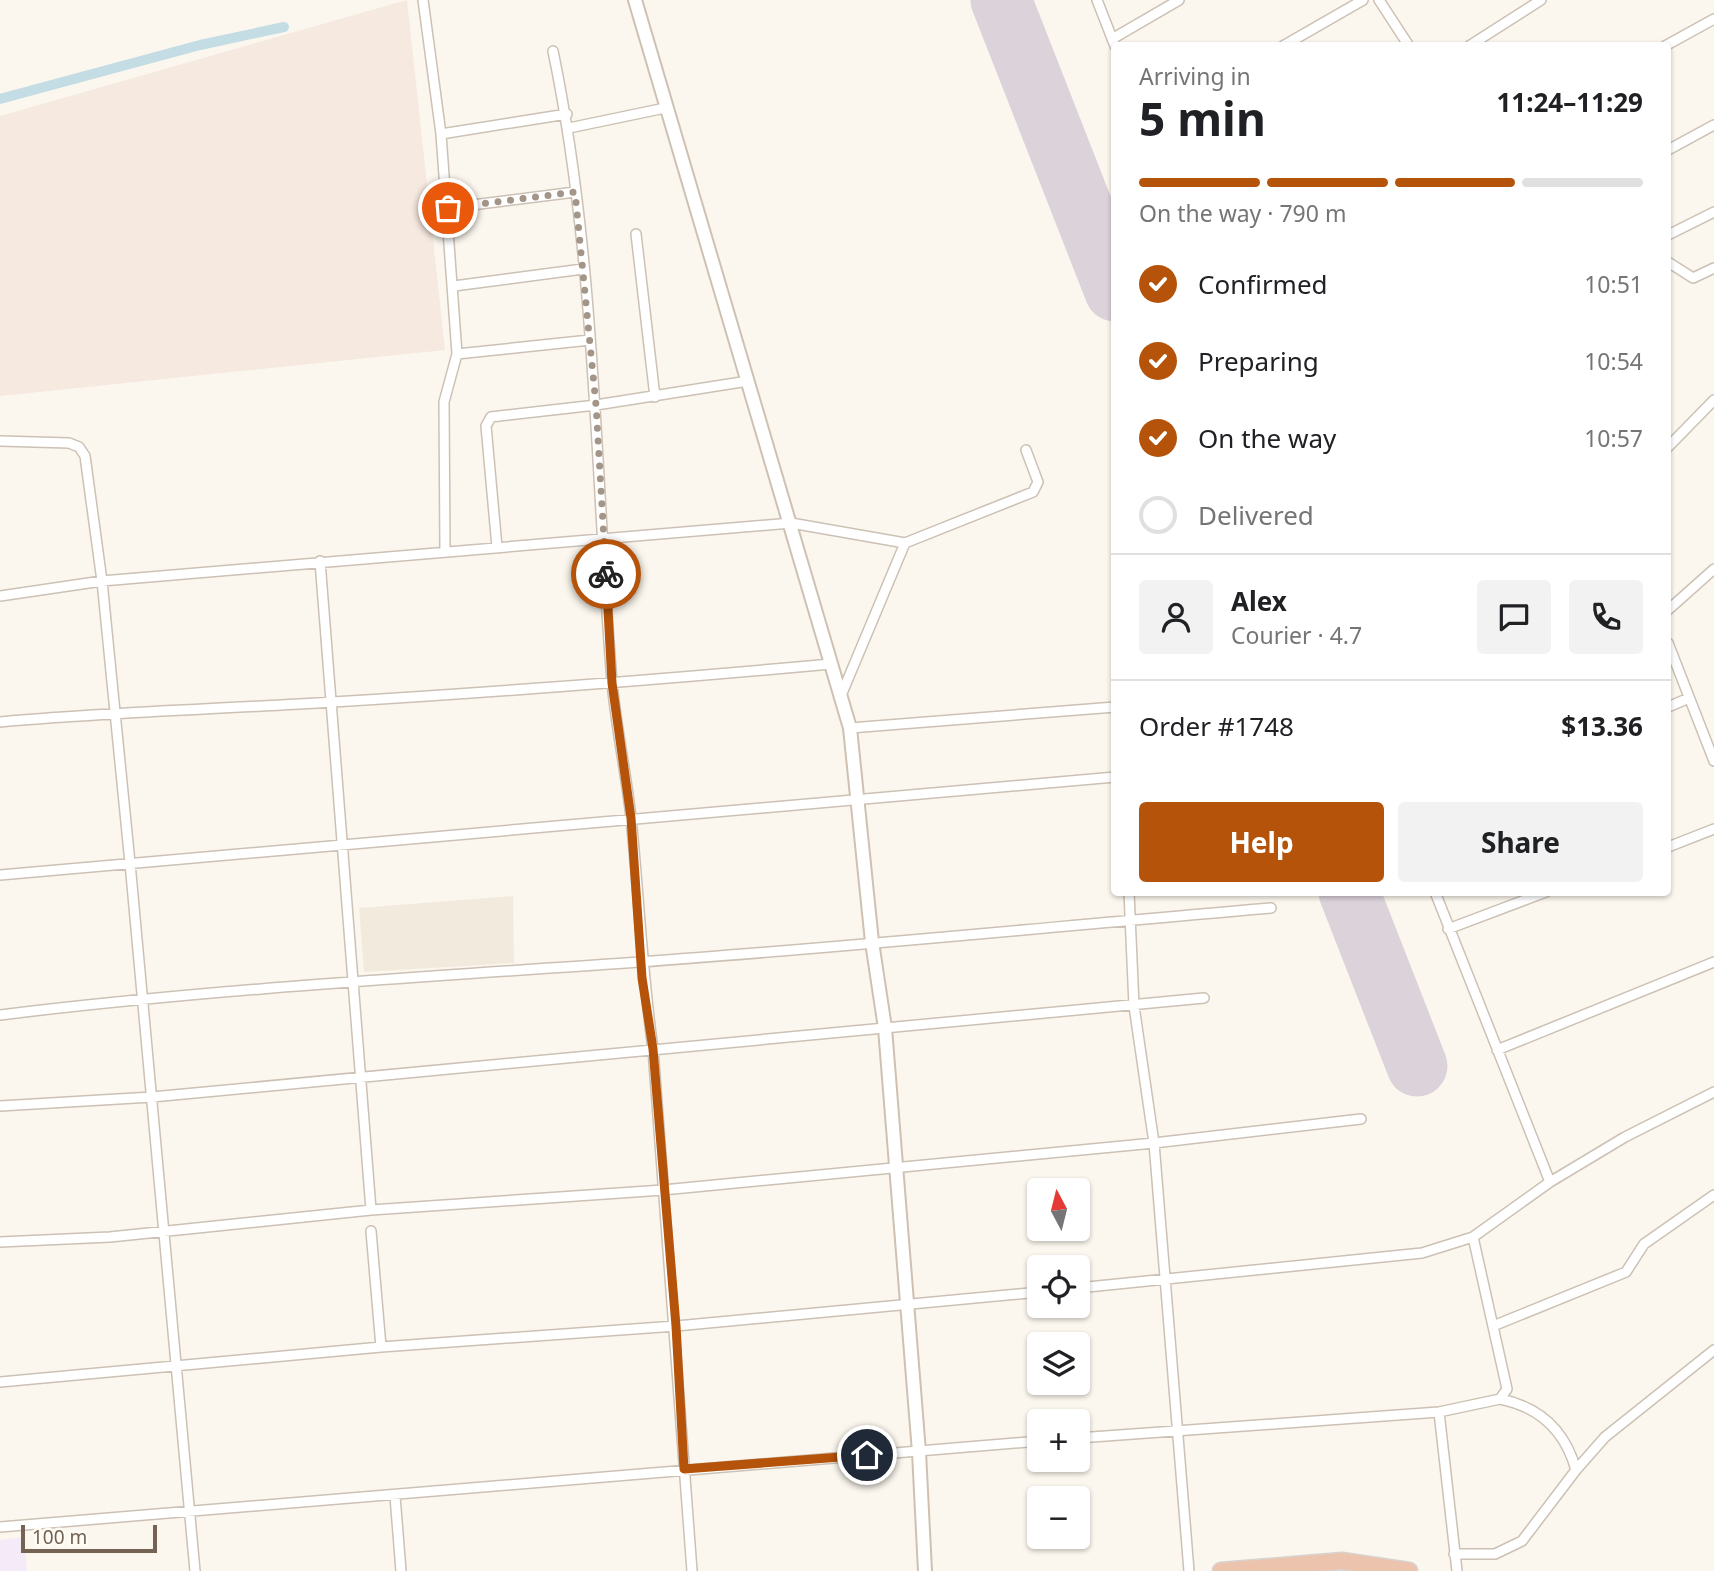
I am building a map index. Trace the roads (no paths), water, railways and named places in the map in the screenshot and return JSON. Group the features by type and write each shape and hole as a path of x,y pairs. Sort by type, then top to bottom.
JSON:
{"highway":[{"path":"1221,1571 1342,1561 1409,1571"}],"street":[{"path":"423,0 441,134 457,354 444,402 445,551"},
{"path":"635,0 850,728 872,942 885,1028 894,1167 919,1452 925,1571"},
{"path":"1097,0 1113,42 1179,0"},
{"path":"1290,42 1363,0"},
{"path":"1379,0 1406,42"},
{"path":"1475,42 1541,0"},
{"path":"1671,43 1714,19"},
{"path":"554,51 569,128 596,405 612,683 631,818 642,962 653,1049 676,1326 692,1571"},
{"path":"569,128 665,108"},
{"path":"441,134 567,114"},
{"path":"1671,148 1714,125"},
{"path":"448,208 575,192"},
{"path":"1671,234 1714,212"},
{"path":"636,234 655,397"},
{"path":"1671,262 1693,278 1714,268"},
{"path":"454,286 583,269"},
{"path":"457,354 590,340"},
{"path":"497,547 486,421 491,417 655,397 748,381"},
{"path":"1671,444 1714,400"},
{"path":"0,441 28,440 79,447 85,456 102,581 130,863 195,1571"},
{"path":"0,596 102,581 791,523 905,543 1033,492 1038,482 1026,450"},
{"path":"840,698 905,543"},
{"path":"320,561 371,1210"},
{"path":"1671,607 1714,569"},
{"path":"1671,651 1714,761"},
{"path":"0,722 113,712 330,702 612,683 831,664"},
{"path":"1671,706 1689,698"},
{"path":"850,728 1111,707"},
{"path":"0,875 1111,777"},
{"path":"1671,846 1714,829"},
{"path":"1129,896 1134,1006 1154,1143 1163,1279 1189,1571"},
{"path":"1436,896 1550,1182"},
{"path":"1448,929 1535,896"},
{"path":"0,1015 143,998 354,980 642,962 1271,908"},
{"path":"1497,1050 1714,962"},
{"path":"0,1106 152,1097 1203,998"},
{"path":"1090,1287 1422,1253 1473,1237 1550,1182 1625,1137 1714,1092"},
{"path":"0,1242 163,1231 371,1210 663,1190 1154,1143 1361,1119"},
{"path":"1493,1326 1626,1272 1644,1244 1714,1195"},
{"path":"371,1231 381,1347"},
{"path":"1473,1237 1507,1388 1500,1399"},
{"path":"0,1382 381,1347 676,1326 1027,1293"},
{"path":"1454,1555 1496,1554 1522,1541 1605,1437 1714,1349"},
{"path":"1090,1437 1439,1412 1500,1399 1520,1403 1556,1427 1565,1439 1576,1470"},
{"path":"1439,1412 1457,1571"},
{"path":"0,1527 1027,1442"},
{"path":"395,1496 401,1571"}],"waterway":[{"path":"0,99 200,45 284,27"}]}
